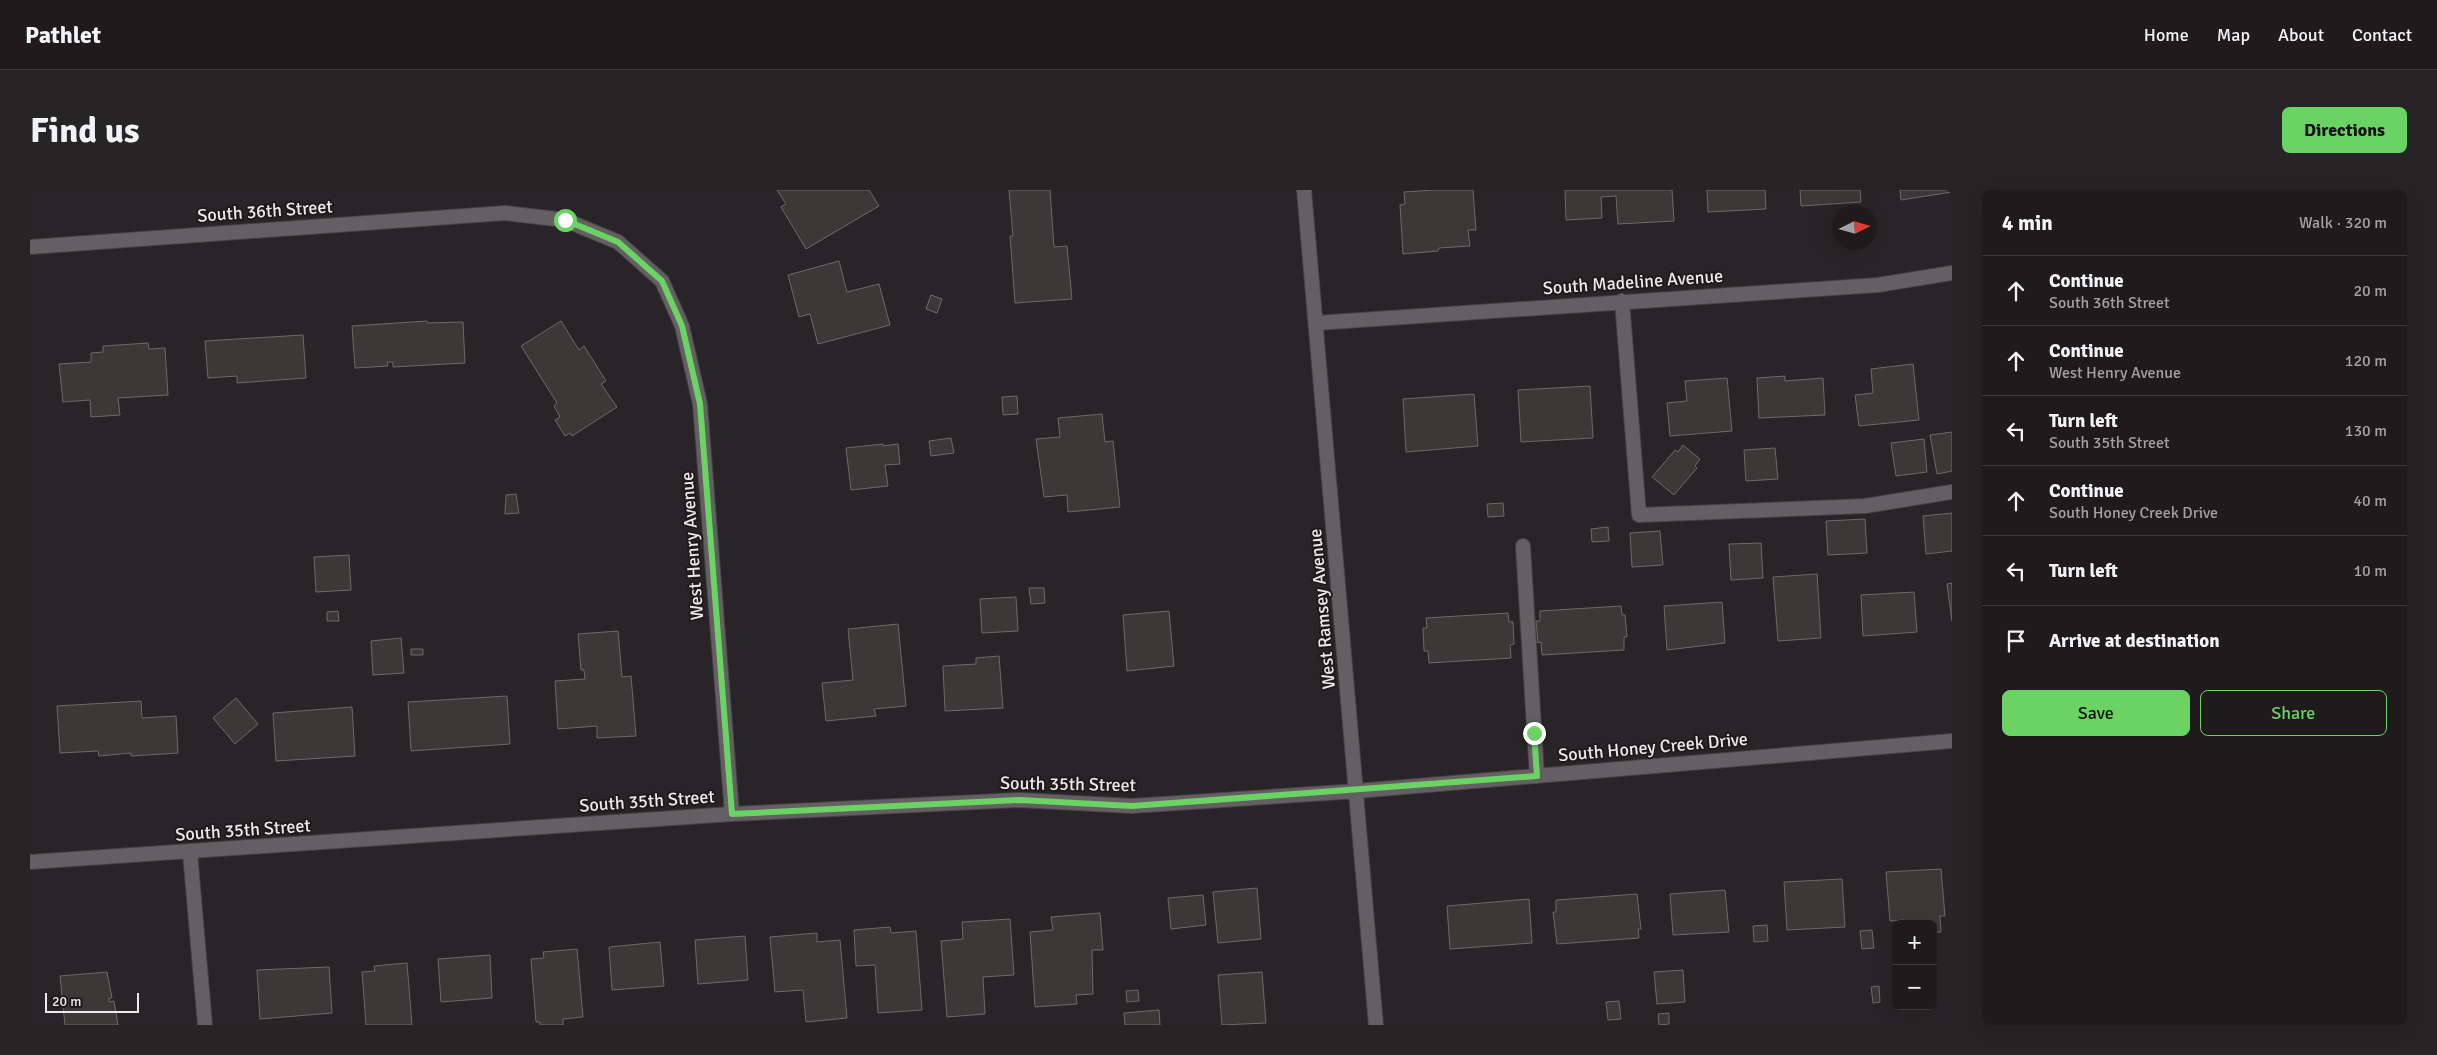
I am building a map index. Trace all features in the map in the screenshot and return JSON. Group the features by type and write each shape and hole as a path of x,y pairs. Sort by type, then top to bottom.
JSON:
{"street":[{"name":"West Ramsey Avenue","path":"1304,190 1376,1025"},
{"name":"South 36th Street","path":"30,247 505,213 565,220 618,242 662,281"},
{"name":"South Madeline Avenue","path":"1316,323 1878,285 1952,273"},
{"name":"West Henry Avenue","path":"662,281 682,326 700,404 732,814"},
{"path":"1622,301 1639,515 1865,506 1952,492"},
{"path":"1523,546 1537,776"},
{"name":"South Honey Creek Drive","path":"1357,791 1952,741"},
{"name":"South 35th Street","path":"30,862 190,853 732,814 1020,800 1132,806 1357,791"},
{"path":"190,853 205,1025"}],"building":[{"path":"777,190 869,190 879,206 806,249 781,207 786,204"},
{"path":"1009,190 1050,190 1054,247 1067,246 1072,299 1015,303 1010,236 1013,236"},
{"path":"1473,190 1476,230 1468,230 1470,246 1439,248 1438,251 1403,254 1400,205 1405,204 1404,192"},
{"path":"1565,190 1672,190 1674,221 1618,224 1616,196 1601,197 1602,218 1566,220"},
{"path":"1707,190 1765,190 1766,209 1708,212"},
{"path":"1800,190 1860,190 1861,202 1801,206"},
{"path":"1900,190 1952,190 1952,192 1901,200"},
{"path":"839,261 847,292 879,284 890,325 818,344 810,314 799,317 788,275"},
{"path":"931,295 942,299 937,313 926,309"},
{"path":"427,321 427,323 463,322 465,363 393,367 393,362 387,362 388,366 355,368 352,326"},
{"path":"561,321 579,350 584,346 606,381 601,384 617,407 572,436 570,433 565,436 555,420 560,417 554,406 557,403 521,346"},
{"path":"303,335 306,378 237,383 237,376 208,378 205,341"},
{"path":"148,343 149,349 165,348 168,395 118,398 120,415 91,417 90,400 63,402 59,364 91,362 91,353 103,352 103,346"},
{"path":"1913,364 1919,420 1859,426 1855,395 1873,393 1871,369"},
{"path":"1785,376 1785,381 1823,378 1825,415 1759,418 1757,378"},
{"path":"1727,378 1732,431 1670,436 1667,403 1687,401 1685,381"},
{"path":"1590,386 1593,438 1521,442 1518,390"},
{"path":"1474,394 1478,446 1406,452 1403,399"},
{"path":"1017,396 1018,414 1003,415 1002,397"},
{"path":"1102,414 1105,442 1113,441 1120,507 1068,512 1067,495 1044,497 1036,439 1060,437 1058,418"},
{"path":"1952,432 1952,471 1937,474 1930,435"},
{"path":"951,438 954,453 931,456 929,441"},
{"path":"1924,439 1927,472 1896,476 1891,443"},
{"path":"883,444 883,446 898,444 900,464 885,465 888,486 851,490 846,448"},
{"path":"1683,445 1700,459 1695,466 1697,468 1674,495 1652,477 1675,450 1678,452"},
{"path":"1775,448 1778,479 1746,481 1744,450"},
{"path":"516,494 519,513 505,514 506,495"},
{"path":"1503,503 1504,516 1488,517 1487,504"},
{"path":"1952,513 1952,551 1926,554 1923,516"},
{"path":"1865,519 1867,553 1828,555 1826,521"},
{"path":"1608,527 1609,541 1592,542 1591,529"},
{"path":"1660,531 1663,565 1632,567 1630,533"},
{"path":"1761,543 1763,578 1731,580 1729,544"},
{"path":"349,555 351,590 316,592 314,557"},
{"path":"1817,574 1821,638 1778,641 1773,577"},
{"path":"1952,583 1952,621 1947,584"},
{"path":"1029,588 1044,588 1045,603 1031,604"},
{"path":"1914,592 1917,632 1863,636 1861,595"},
{"path":"1016,597 1018,631 982,633 980,599"},
{"path":"1722,602 1725,643 1667,650 1664,606"},
{"path":"1621,606 1622,615 1625,615 1627,637 1624,637 1624,650 1542,655 1541,642 1538,643 1536,621 1540,621 1540,611"},
{"path":"338,611 339,621 327,621 327,612"},
{"path":"1169,611 1174,666 1127,671 1123,615"},
{"path":"1508,613 1509,622 1513,622 1514,644 1510,645 1511,658 1429,663 1428,651 1424,651 1423,628 1427,628 1426,618"},
{"path":"898,624 906,706 874,709 876,716 826,721 822,683 853,680 848,629"},
{"path":"618,631 622,677 631,676 636,736 597,738 597,726 558,729 555,681 585,679 584,670 581,670 578,634"},
{"path":"401,638 404,673 373,675 371,641"},
{"path":"411,649 423,649 423,655 411,655"},
{"path":"999,656 1003,708 945,711 943,666 976,664 976,658"},
{"path":"507,696 510,744 411,751 408,702"},
{"path":"236,698 258,724 235,744 213,718"},
{"path":"141,701 142,718 176,716 178,753 131,756 131,753 99,756 98,751 60,753 57,706"},
{"path":"352,707 355,756 276,761 273,713"},
{"path":"1941,869 1945,916 1940,916 1941,932 1937,932 1937,920 1890,921 1886,872"},
{"path":"1842,879 1845,927 1787,930 1784,882"},
{"path":"1257,888 1261,939 1218,943 1213,892"},
{"path":"1725,890 1729,932 1673,935 1670,894"},
{"path":"1637,894 1641,929 1638,929 1639,938 1557,944 1553,912 1556,912 1556,900"},
{"path":"1203,895 1206,925 1171,929 1168,898"},
{"path":"1529,899 1532,943 1450,949 1447,906"},
{"path":"1100,913 1103,950 1092,950 1093,994 1076,995 1077,1004 1035,1007 1030,932 1053,930 1051,917"},
{"path":"1010,919 1014,975 983,977 985,1014 947,1017 941,941 963,939 962,922"},
{"path":"1767,925 1768,941 1754,942 1753,926"},
{"path":"890,927 891,933 916,931 922,1010 878,1013 875,965 856,966 854,930"},
{"path":"1872,930 1874,948 1862,949 1860,931"},
{"path":"817,933 817,942 840,940 847,1018 806,1022 803,990 775,992 770,937"},
{"path":"745,936 748,980 698,984 695,940"},
{"path":"660,942 664,986 612,990 609,947"},
{"path":"577,949 583,1017 563,1019 563,1025 540,1025 540,1022 536,1022 531,959 544,958 543,952"},
{"path":"490,955 492,998 441,1002 438,959"},
{"path":"407,963 412,1025 366,1025 362,972 375,971 374,966"},
{"path":"329,967 332,1013 260,1019 257,970"},
{"path":"1683,970 1685,1002 1657,1004 1654,972"},
{"path":"107,972 112,998 109,998 109,1002 114,1001 118,1025 65,1025 60,976"},
{"path":"1262,972 1266,1023 1222,1025 1218,975"},
{"path":"1879,986 1880,1002 1873,1003 1871,987"},
{"path":"1138,990 1139,1001 1127,1002 1126,991"},
{"path":"1619,1001 1621,1019 1608,1020 1606,1002"},
{"path":"1159,1010 1160,1025 1125,1025 1124,1013"},
{"path":"1669,1013 1669,1024 1659,1025 1658,1014"}],"route":[{"path":"565,220 618,242 662,281 682,326 700,404 732,814 1020,800 1132,806 1357,791 1537,776 1534,733"}]}
